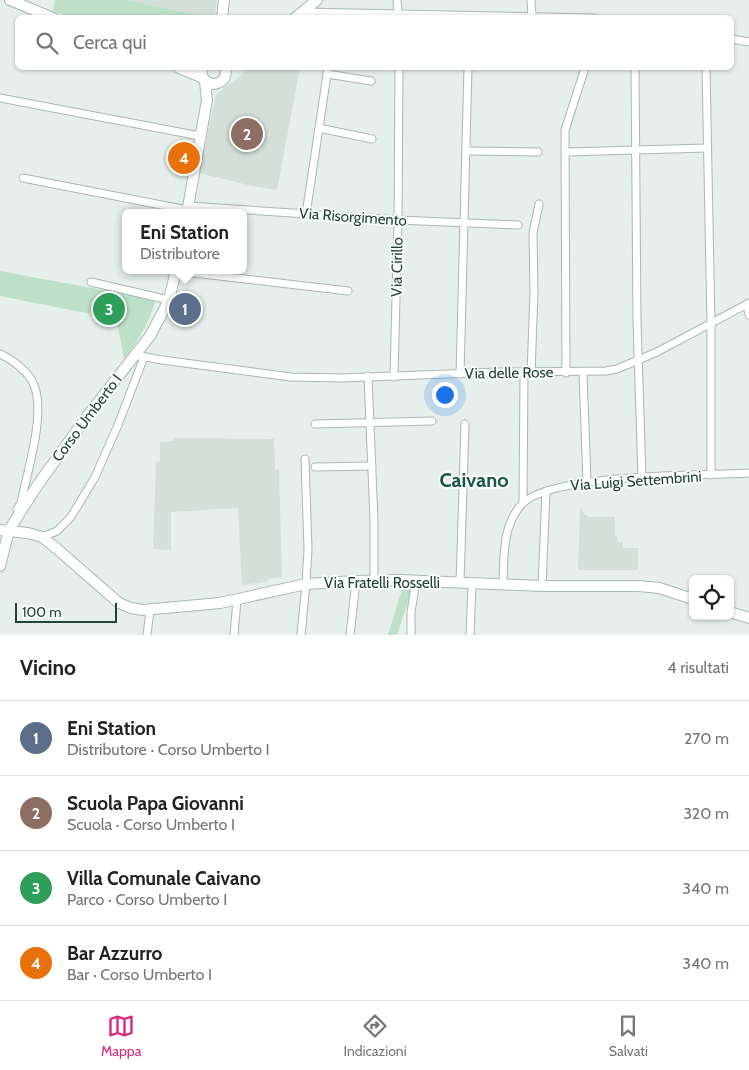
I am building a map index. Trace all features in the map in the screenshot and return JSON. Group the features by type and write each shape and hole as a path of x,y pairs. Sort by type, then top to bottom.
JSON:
{"main road":[{"path":"10,0 46,15"},
{"path":"222,15 224,0"},
{"path":"299,15 317,0"},
{"path":"183,70 212,84 223,76"},
{"path":"187,209 207,100 202,70"},
{"path":"207,100 223,76"},
{"name":"Corso Umberto I","path":"0,566 4,530 88,415 140,356 169,300 175,274"},
{"name":"Via Fratelli Rosselli","path":"4,530 42,537 119,603 130,608 150,610 237,600 306,584 356,580 542,586 639,586 659,588 689,598"},
{"path":"734,613 749,618"}],"street":[{"path":"299,15 399,15 398,0"},
{"path":"531,0 532,15"},
{"path":"734,39 749,42"},
{"name":"Via Cirillo","path":"394,377 398,220 398,70"},
{"path":"460,374 468,70"},
{"path":"566,373 565,130 585,70"},
{"path":"635,70 642,478"},
{"path":"706,70 711,324 711,476"},
{"path":"306,214 328,71 371,81"},
{"path":"0,98 200,136"},
{"path":"319,128 372,139"},
{"path":"566,152 707,148"},
{"path":"466,151 538,152"},
{"name":"Via Risorgimento","path":"23,178 182,209"},
{"path":"503,585 506,535 513,517 522,503 527,372 534,293 533,233 539,204"},
{"name":"Via Risorgimento","path":"247,212 518,225"},
{"path":"202,274 348,291"},
{"path":"91,282 169,300"},
{"path":"748,303 749,315"},
{"name":"Via delle Rose","path":"140,356 291,377 394,377 527,372 583,373 617,369 639,360 748,303"},
{"path":"0,354 9,358 28,376 34,384 37,399 35,436 21,503 4,530"},
{"path":"42,537 57,531 71,518 95,477 118,425 140,356"},
{"path":"583,373 587,482"},
{"path":"368,376 374,520 374,580"},
{"path":"315,424 432,421"},
{"path":"460,583 466,424"},
{"path":"301,635 308,549 304,459"},
{"path":"315,467 372,466"},
{"name":"Via Luigi Settembrini","path":"522,503 546,491 587,482 749,473"},
{"path":"542,586 546,491"},
{"path":"350,635 356,580"},
{"path":"411,635 411,612 416,581"},
{"path":"470,635 472,584"},
{"path":"234,635 237,600"},
{"path":"147,635 150,610"}],"shaded area":[{"path":"126,0 217,0 215,15 192,15"},
{"path":"247,70 300,70 277,190 199,173 216,95"},
{"path":"175,438 274,439 275,469 279,470 282,577 268,579 267,582 242,585 238,508 171,512 171,550 153,549 156,462 160,461 160,442 174,441"},
{"path":"580,506 585,515 589,517 615,517 615,536 617,536 617,542 623,542 623,548 638,548 638,570 578,570"}],"green space":[{"path":"55,0 126,0 196,15 64,15 53,11"},
{"path":"0,271 156,300 143,331 124,359 118,327 106,317 0,296"},
{"path":"402,589 412,589 397,635 388,635"}],"place":[{"name":"Scuola Papa Giovanni","path":"247,134"},
{"name":"Bar Azzurro","path":"184,158"},
{"name":"Villa Comunale Caivano","path":"109,309"},
{"name":"Eni Station","path":"185,309"}],"district":[{"name":"Caivano","path":"474,480"}]}
